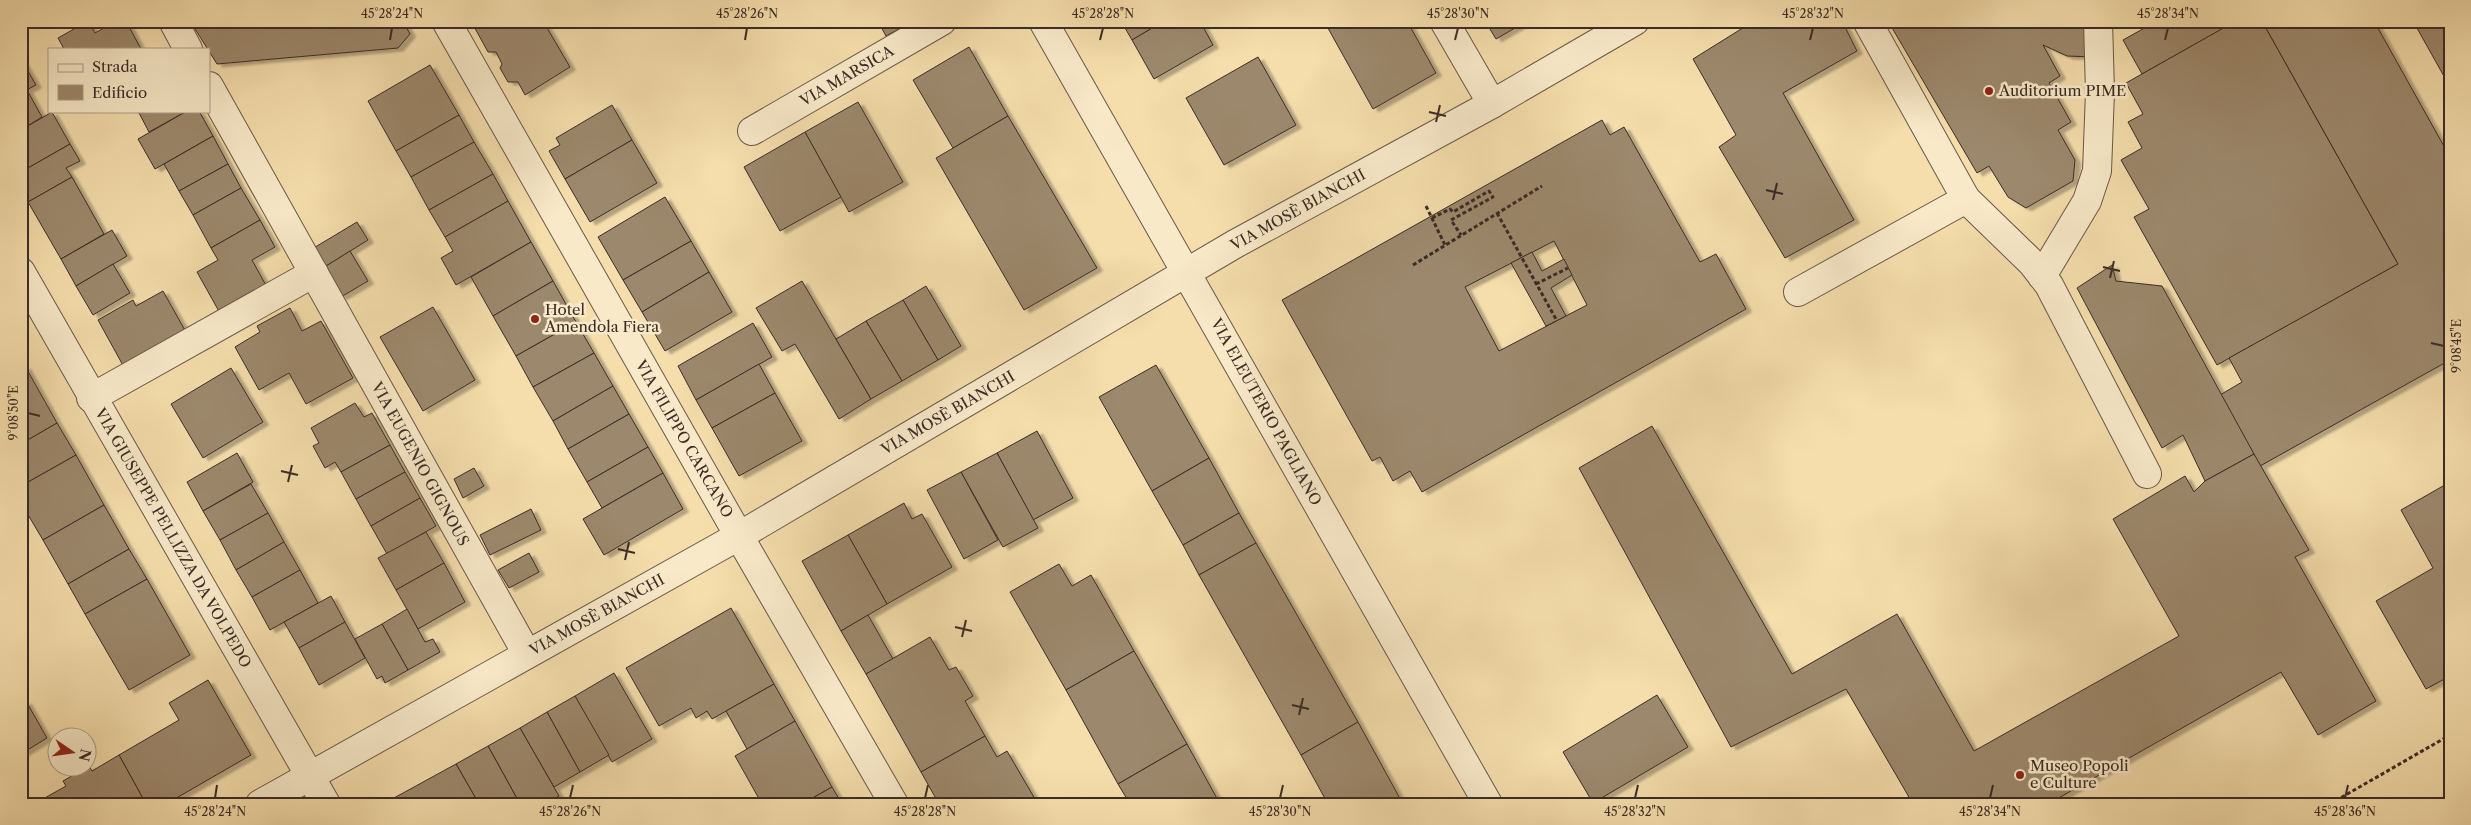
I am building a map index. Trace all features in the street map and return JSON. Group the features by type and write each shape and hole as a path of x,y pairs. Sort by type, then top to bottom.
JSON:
{"street":[{"path":"173,21 187,48"},
{"name":"VIA FILIPPO CARCANO","path":"446,21 894,804"},
{"name":"VIA MARSICA","path":"752,131 942,21"},
{"name":"VIA ELEUTERIO PAGLIANO","path":"1043,21 1188,272 1488,804"},
{"path":"1444,21 1492,104"},
{"name":"VIA MOSÈ BIANCHI","path":"260,804 739,536 1244,239 1492,104 1635,21"},
{"path":"1867,21 1966,199 2049,285 2147,474"},
{"path":"2042,276 2087,201 2097,171 2100,92 2098,21"},
{"name":"VIA EUGENIO GIGNOUS","path":"210,88 527,654"},
{"path":"1798,292 1966,199"},
{"name":"VIA GIUSEPPE PELLIZZA DA VOLPEDO","path":"21,272 91,398 326,804"},
{"path":"91,398 314,273"}],"path":[{"path":"1413,265 1542,186"},
{"path":"1432,218 1450,209 1453,212 1489,191 1493,197 1452,220 1461,235"},
{"path":"1426,206 1445,245"},
{"path":"1497,213 1557,321"},
{"path":"1536,284 1568,268"},
{"path":"2330,804 2450,735"}],"building":[{"path":"88,21 95,33 116,21 126,21 140,48 63,48 58,38"},
{"path":"190,21 403,21 410,34 398,48 217,64 210,53 210,48 207,48"},
{"path":"471,21 543,21 570,67 525,95 518,82 508,82 500,68 502,64 496,52 488,52"},
{"path":"633,21 663,21 633,24"},
{"path":"878,21 914,21 886,36"},
{"path":"1121,21 1164,21 1132,40"},
{"path":"1164,21 1200,21 1213,45 1154,79 1132,40"},
{"path":"1324,21 1407,21 1436,73 1373,109"},
{"path":"1485,21 1527,21 1496,39"},
{"path":"1754,21 1842,21 1857,51 1783,93 1854,220 1785,258 1719,147 1736,135 1693,59"},
{"path":"1888,21 2029,21 2034,29 2034,21 2093,21 2093,57 2067,56 2043,45 2060,76 2049,83 2071,122 2058,130 2075,160 2073,181 2026,208 2008,197 1989,166 1977,173"},
{"path":"2157,21 2236,21 2142,74 2123,40"},
{"path":"2236,21 2262,21 2398,264 2217,365 2134,217 2149,209 2121,160 2142,148 2128,122 2143,114 2126,83"},
{"path":"2262,21 2374,21 2450,157 2450,271 2446,273 2450,279 2450,360 2260,466 2220,395 2242,382 2229,358 2398,264"},
{"path":"2413,21 2450,21 2450,87"},
{"path":"969,47 1008,116 953,148 913,80"},
{"path":"1258,57 1296,125 1224,165 1186,98"},
{"path":"21,59 36,85 21,93"},
{"path":"430,65 459,115 396,151 368,101"},
{"path":"27,90 42,117 21,130 21,93"},
{"path":"858,102 903,182 849,212 805,132"},
{"path":"612,105 632,140 565,179 549,151 560,145 556,138"},
{"path":"52,112 70,144 21,172 21,130"},
{"path":"139,112 185,112 149,132"},
{"path":"185,112 200,112 213,136 155,169 138,139"},
{"path":"459,115 474,142 411,177 396,151"},
{"path":"1008,116 1097,268 1024,310 936,158"},
{"path":"1602,120 1610,135 1624,127 1700,262 1716,254 1746,309 1422,492 1410,471 1393,481 1380,457 1372,461 1282,300","holes":["1554,241 1587,305 1499,351 1465,287"]},
{"path":"805,132 841,197 780,231 744,167"},
{"path":"213,136 228,164 179,191 164,164"},
{"path":"632,140 657,183 590,222 565,179"},
{"path":"474,142 493,174 429,210 411,177"},
{"path":"70,144 80,161 66,168 72,177 28,202 21,190 21,172"},
{"path":"228,164 241,188 193,215 179,191"},
{"path":"493,174 508,201 445,237 429,210"},
{"path":"72,177 104,234 61,259 28,202"},
{"path":"241,188 260,220 211,248 193,215"},
{"path":"665,197 691,241 623,280 598,237"},
{"path":"508,201 531,242 456,285 441,258 453,251 445,237"},
{"path":"260,220 275,247 252,260 268,289 221,315 197,272 218,260 211,248"},
{"path":"357,222 368,240 323,268 312,249"},
{"path":"112,230 127,256 76,286 61,259"},
{"path":"691,241 709,272 642,312 623,280"},
{"path":"531,242 553,281 493,316 471,277"},
{"path":"350,251 368,281 341,297 323,268"},
{"path":"1532,252 1542,271 1564,259 1572,275 1551,288 1566,316 1546,326 1511,263"},
{"path":"113,264 130,293 93,315 76,286"},
{"path":"2112,265 2116,281 2162,286 2254,454 2205,481 2183,435 2162,448 2077,288"},
{"path":"709,272 732,312 665,351 642,312"},
{"name":"Hotel Amendola Fiera","path":"553,281 576,322 516,356 493,316"},
{"path":"802,281 871,399 839,419 795,344 782,351 756,308"},
{"path":"926,286 961,346 938,360 903,300"},
{"path":"163,291 187,334 125,369 98,320 133,300 136,306"},
{"path":"903,300 938,360 902,381 866,321"},
{"path":"433,307 475,380 423,411 380,337"},
{"path":"290,308 302,331 321,321 353,378 306,404 289,373 259,390 235,347 260,332 257,326"},
{"path":"866,321 902,381 871,399 836,339"},
{"path":"576,322 594,353 533,387 516,356"},
{"path":"753,323 772,357 696,400 678,366"},
{"path":"594,353 613,386 553,421 533,387"},
{"path":"759,364 775,393 712,428 696,400"},
{"path":"1156,365 1209,458 1152,491 1099,397"},
{"path":"25,366 57,423 21,444 21,368"},
{"path":"231,368 263,422 203,458 171,404"},
{"path":"613,386 629,414 568,449 553,421"},
{"path":"775,393 802,441 739,476 712,428"},
{"path":"355,403 364,417 372,413 390,445 341,472 335,462 325,468 313,446 319,443 311,428"},
{"path":"629,414 648,447 587,482 568,449"},
{"path":"57,423 76,455 21,486 21,444"},
{"path":"1652,426 1792,674 1897,614 1974,751 2179,636 2113,519 2185,476 2194,492 2205,481 2254,454 2309,550 2295,557 2376,701 2318,735 2281,672 2048,804 1913,804 1846,689 1731,747 1579,468"},
{"path":"1037,431 1073,498 1033,520 997,453"},
{"path":"390,445 405,472 356,499 341,472"},
{"path":"648,447 663,473 602,508 587,482"},
{"path":"237,453 253,482 203,511 187,482"},
{"path":"997,453 1038,528 1003,547 961,472"},
{"path":"76,455 104,505 43,540 21,503 21,486"},
{"path":"1209,458 1239,513 1183,545 1152,491"},
{"path":"474,468 484,486 463,498 454,479"},
{"path":"405,472 420,498 371,526 356,499"},
{"path":"961,472 998,540 964,559 927,490"},
{"path":"663,473 683,509 604,555 583,519"},
{"path":"2450,482 2450,676 2426,689 2376,601 2433,568 2401,510"},
{"path":"251,484 268,513 220,540 203,511"},
{"path":"420,498 436,526 387,554 371,526"},
{"path":"904,503 912,519 922,514 952,567 887,604 848,535"},
{"path":"104,505 129,549 68,584 43,540"},
{"path":"531,509 541,530 490,555 480,535"},
{"path":"268,513 284,542 236,570 220,540"},
{"path":"1239,513 1256,543 1199,575 1183,545"},
{"path":"426,532 444,563 396,590 378,558"},
{"path":"848,535 887,604 841,631 802,561"},
{"path":"284,542 300,570 252,597 236,570"},
{"path":"1256,543 1358,722 1301,755 1199,575"},
{"path":"129,549 147,579 85,614 68,584"},
{"path":"529,553 539,572 509,588 498,570"},
{"path":"444,563 465,602 418,629 396,590"},
{"path":"1059,564 1072,586 1091,575 1134,651 1066,690 1010,592"},
{"path":"300,570 318,603 270,630 252,597"},
{"path":"147,579 190,655 129,690 85,614"},
{"path":"331,596 345,622 299,648 284,622"},
{"path":"731,608 774,684 712,719 707,711 696,718 691,708 659,726 626,668"},
{"path":"407,609 425,642 433,639 440,652 408,670 382,624"},
{"path":"868,615 893,659 866,674 841,631"},
{"path":"345,622 365,658 319,685 299,648"},
{"path":"382,624 408,670 385,683 382,676 377,679 355,639"},
{"path":"930,637 949,670 956,667 973,696 965,701 985,736 921,772 866,674"},
{"path":"1134,651 1187,744 1118,784 1066,690"},
{"path":"614,673 652,739 612,762 575,696"},
{"path":"208,680 251,755 166,804 146,804 119,755 179,720 169,703"},
{"path":"774,684 795,721 747,749 726,711"},
{"path":"1657,695 1688,747 1593,803 1563,752"},
{"path":"575,696 609,755 580,772 547,712"},
{"path":"26,701 47,738 21,754 21,704"},
{"path":"547,712 580,772 554,787 520,728"},
{"path":"795,721 832,787 802,804 762,804 735,756"},
{"path":"1358,722 1403,804 1328,804 1301,755"},
{"path":"520,728 559,796 544,804 520,804 488,746"},
{"path":"985,736 997,757 1007,751 1035,799 1027,804 939,804 921,772"},
{"path":"1187,744 1219,802 1215,804 1130,804 1118,784"},
{"path":"488,746 520,804 479,804 456,764"},
{"path":"119,755 146,804 34,804 66,786 63,781 68,778 98,778 98,767"},
{"path":"456,764 479,804 383,804"},
{"path":"832,787 842,804 802,804"}],"place":[{"name":"Auditorium PIME","path":"1989,91"},
{"name":"Hotel Amendola Fiera","path":"535,319"},
{"name":"Museo Popoli e Culture","path":"2020,775"}]}
